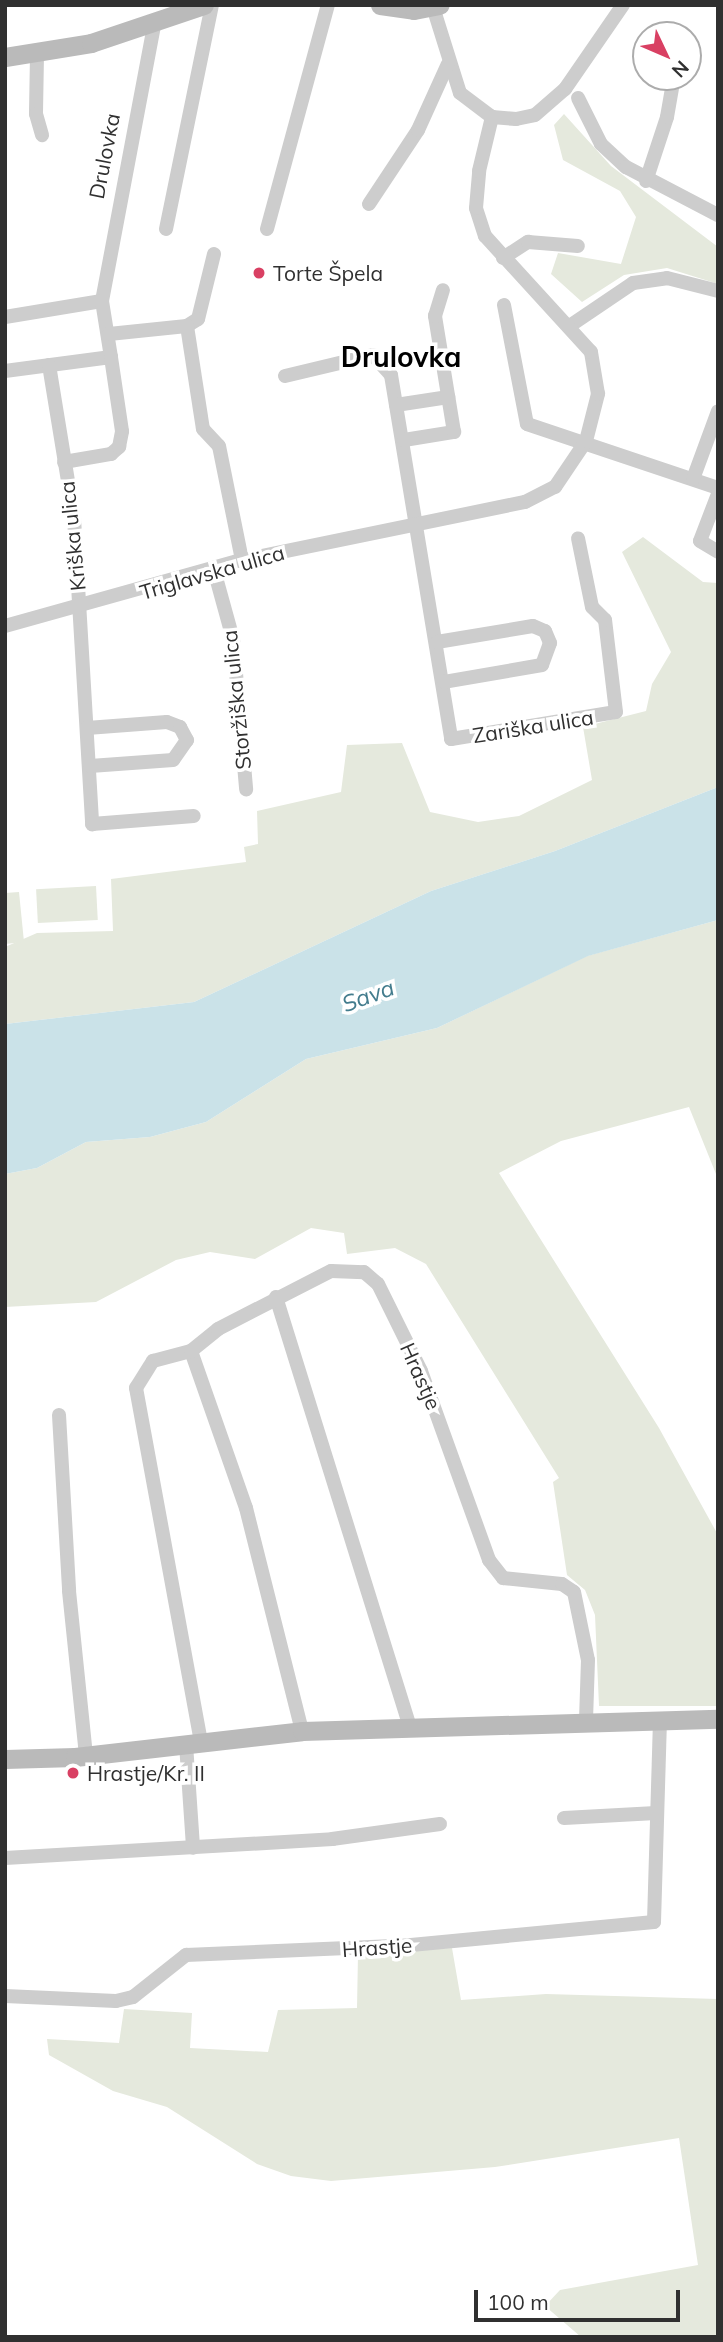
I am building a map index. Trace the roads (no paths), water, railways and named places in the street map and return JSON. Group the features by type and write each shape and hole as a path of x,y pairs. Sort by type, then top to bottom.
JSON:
{"street":[{"path":"5,58 37,55 204,5"},
{"path":"166,229 212,5"},
{"path":"267,229 328,5"},
{"path":"380,5 437,6 448,64 460,93 492,117 516,119 550,105 623,5"},
{"name":"Drulovka","path":"102,301 155,21"},
{"path":"37,55 36,114 42,135"},
{"path":"369,204 418,130 448,64"},
{"path":"646,181 667,117 672,91"},
{"path":"578,98 601,144 646,181 718,215"},
{"path":"492,117 479,171 477,208 485,236 503,258 571,325 633,283 667,278 718,291"},
{"path":"503,258 528,242 578,246"},
{"path":"109,334 187,326 198,319 214,254"},
{"path":"404,440 454,432 435,316 443,290"},
{"path":"5,317 102,301"},
{"name":"Kriška ulica","path":"64,462 111,454 119,447 122,430 102,301"},
{"path":"504,305 527,424 586,441 718,488"},
{"name":"Triglavska ulica","path":"5,626 79,609 242,560 419,521 525,502 555,487 586,441 598,394 591,352 571,325"},
{"path":"187,326 203,429 219,446 242,560"},
{"path":"285,376 373,355 391,375 419,521"},
{"path":"5,371 111,357"},
{"name":"Kriška ulica","path":"49,365 74,518 79,609"},
{"path":"396,405 448,397"},
{"path":"693,479 718,411"},
{"path":"718,494 700,541 718,552"},
{"name":"Zariška ulica","path":"419,521 451,739 616,712 605,620 593,607 578,538"},
{"name":"Storžiška ulica","path":"214,570 233,639 246,789"},
{"path":"79,609 92,824 194,816"},
{"path":"437,642 533,626 545,631 550,643 542,665 443,682"},
{"path":"87,728 167,722 180,727 187,740 173,760 90,766"},
{"name":"Hrastje","path":"193,1848 193,1743 136,1388 153,1361 191,1351 276,1297 331,1271 364,1272 378,1284 421,1371 489,1560 503,1578 562,1584 574,1592 588,1660 586,1721"},
{"path":"276,1297 410,1726"},
{"path":"191,1351 246,1508 302,1731"},
{"path":"59,1415 86,1756"},
{"path":"5,1759 86,1756 302,1731 718,1719"},
{"name":"Hrastje","path":"5,1996 116,2001 132,1997 186,1955 411,1945 654,1922 660,1720"},
{"path":"564,1818 656,1813"},
{"path":"5,1858 332,1839 440,1824"}],"water":[{"name":"Sava","path":"718,787 718,920 588,956 437,1028 306,1059 206,1122 150,1137 86,1142 37,1168 5,1174 5,1024 194,1002 431,891 555,851"}],"place":[{"name":"Torte Špela","path":"259,273"},
{"name":"Hrastje/Kr. II","path":"73,1773"}],"district":[{"name":"Drulovka","path":"401,357"}]}
